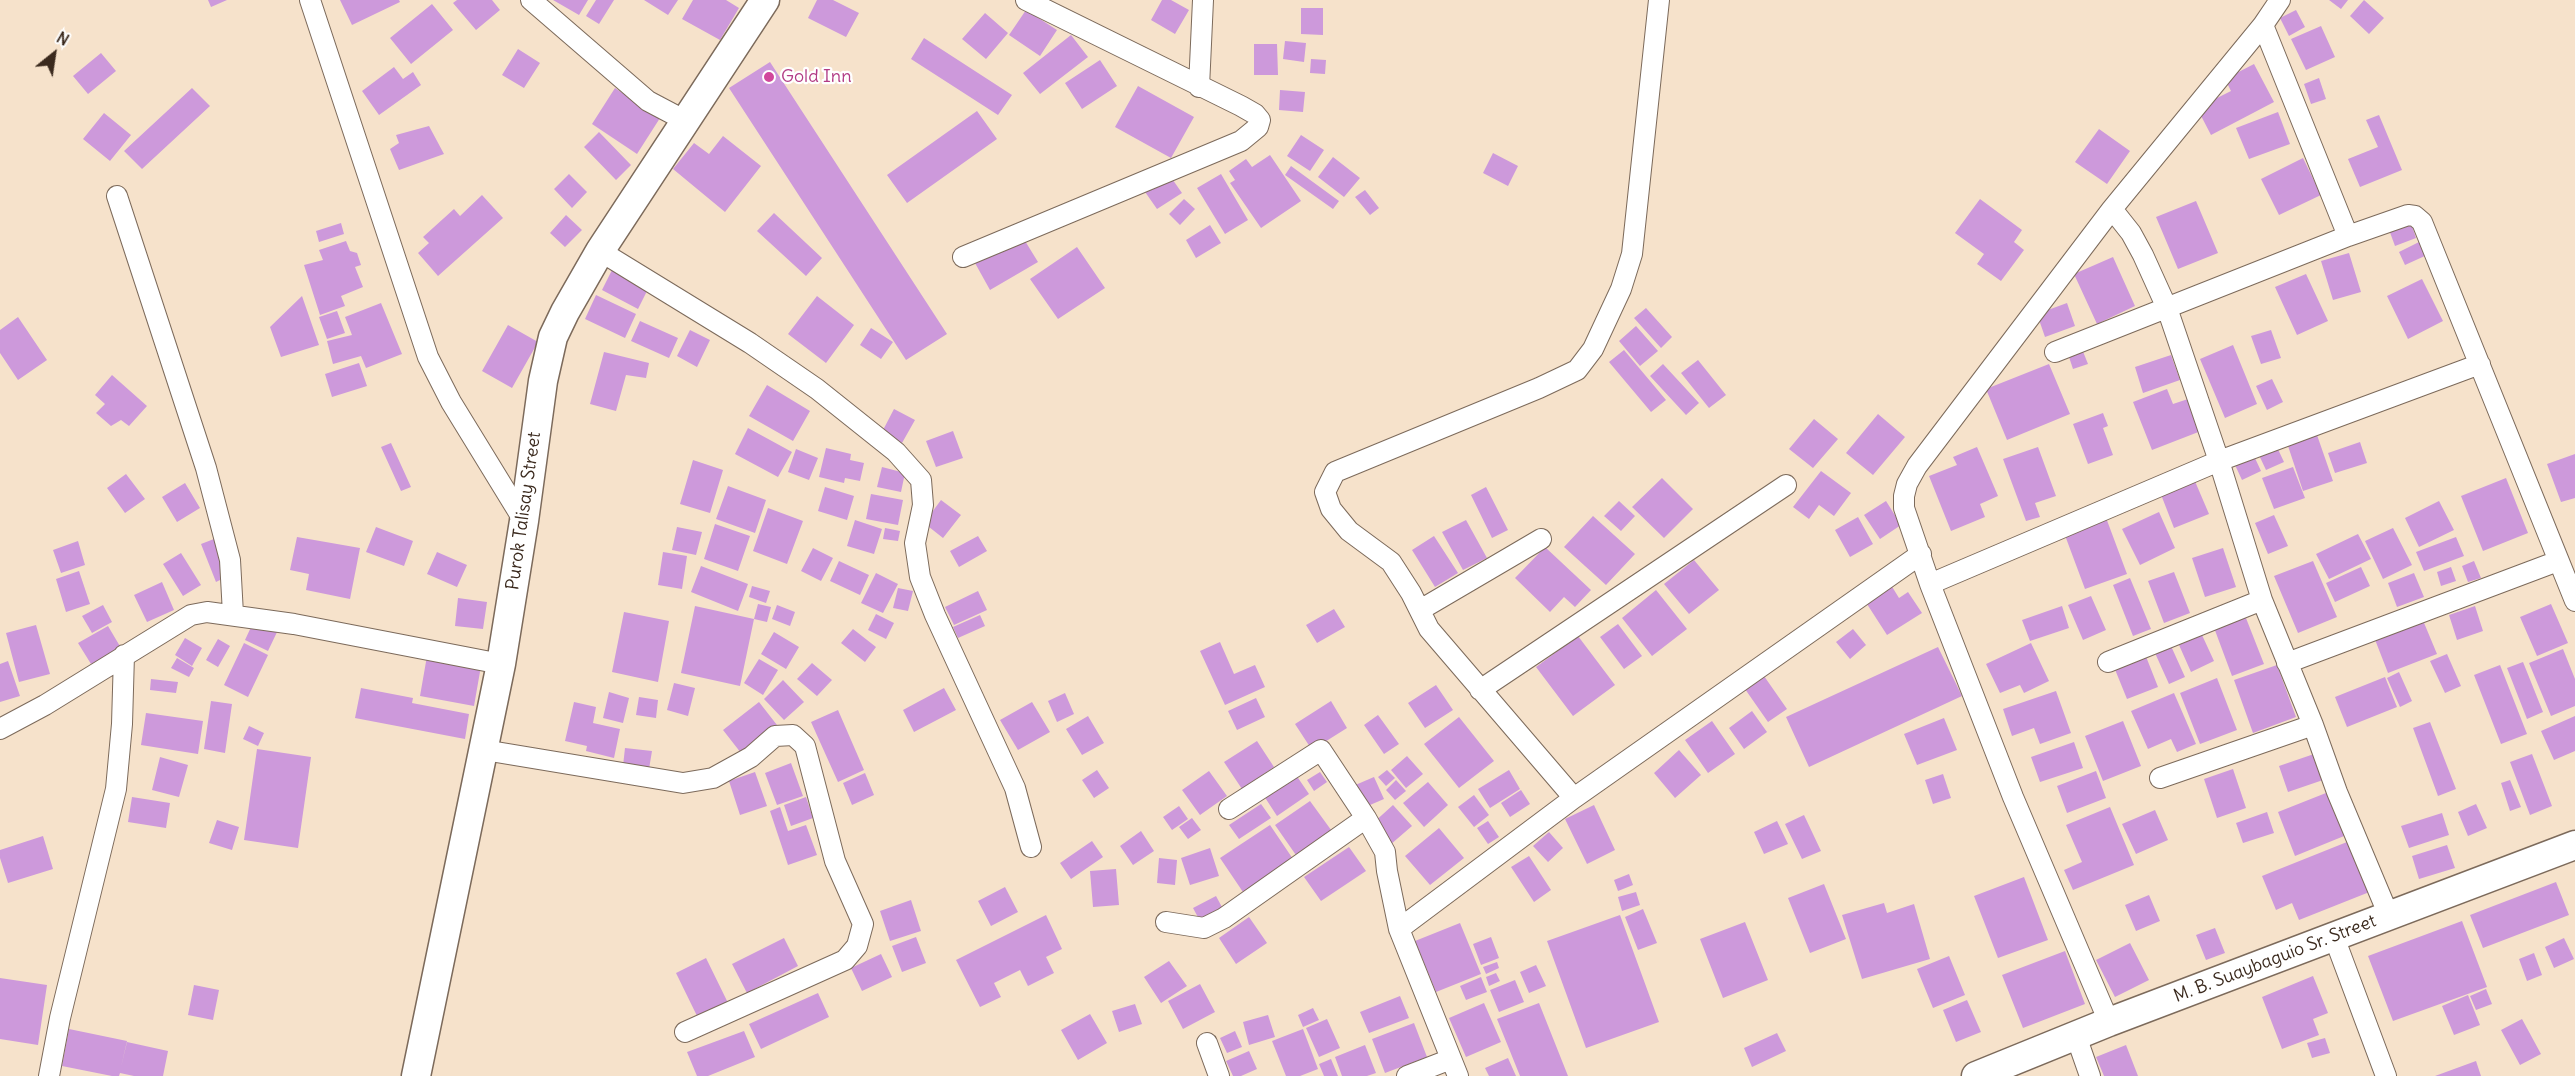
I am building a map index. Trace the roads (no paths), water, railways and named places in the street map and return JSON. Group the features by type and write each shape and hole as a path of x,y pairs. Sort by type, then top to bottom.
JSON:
{"street":[{"path":"310,0 428,357 451,402 524,521"},
{"name":"Purok Talisay Street","path":"416,1076 501,664 543,381 554,337 565,312 600,251 765,0"},
{"path":"963,257 1241,141 1258,127 1260,120 1255,114 1026,0"},
{"path":"1199,87 1203,0"},
{"path":"1574,798 1429,629 1391,562 1349,531 1331,509 1325,492 1335,472 1539,388 1577,370 1593,349 1621,290 1632,254 1659,0"},
{"path":"2109,1022 2013,797 1930,584 1904,508 1907,484 1917,466 2112,209 2263,25 2280,0"},
{"path":"535,2 648,101 684,120"},
{"path":"2263,25 2348,236"},
{"path":"117,196 206,468 230,560 233,614"},
{"path":"2112,209 2135,241 2167,308 2219,461 2262,600 2313,725 2337,792 2389,916"},
{"path":"2055,352 2348,236 2408,215 2415,216 2422,222 2575,601"},
{"path":"600,251 750,343 817,389 896,452 921,480 923,505 915,543 920,577 935,615 1015,788 1031,847"},
{"path":"1930,584 2219,461 2480,364"},
{"path":"1480,690 1786,485"},
{"path":"1420,610 1541,539"},
{"path":"1399,929 1574,798 1921,554"},
{"path":"2287,663 2558,561"},
{"path":"2108,662 2262,600"},
{"path":"0,729 45,705 191,615 207,612 305,626 501,664"},
{"path":"49,1076 60,1018 116,789 122,724 124,655"},
{"path":"2160,777 2313,725"},
{"path":"484,750 683,783 713,778 751,757 776,736 793,735 805,747 835,861 863,924 857,946 845,960 685,1032"},
{"path":"1229,809 1321,750 1366,818 1385,852 1399,929 1454,1067 1407,1076"},
{"path":"1166,922 1204,928 1224,918 1366,818"},
{"name":"M. B. Suaybaguio Sr. Street","path":"1976,1076 2109,1022 2575,845"},
{"path":"2334,936 2386,1076"},
{"path":"2076,1036 2090,1076"},
{"path":"1207,1043 1219,1076"}],"place":[{"name":"Gold Inn","path":"769,77"}]}
